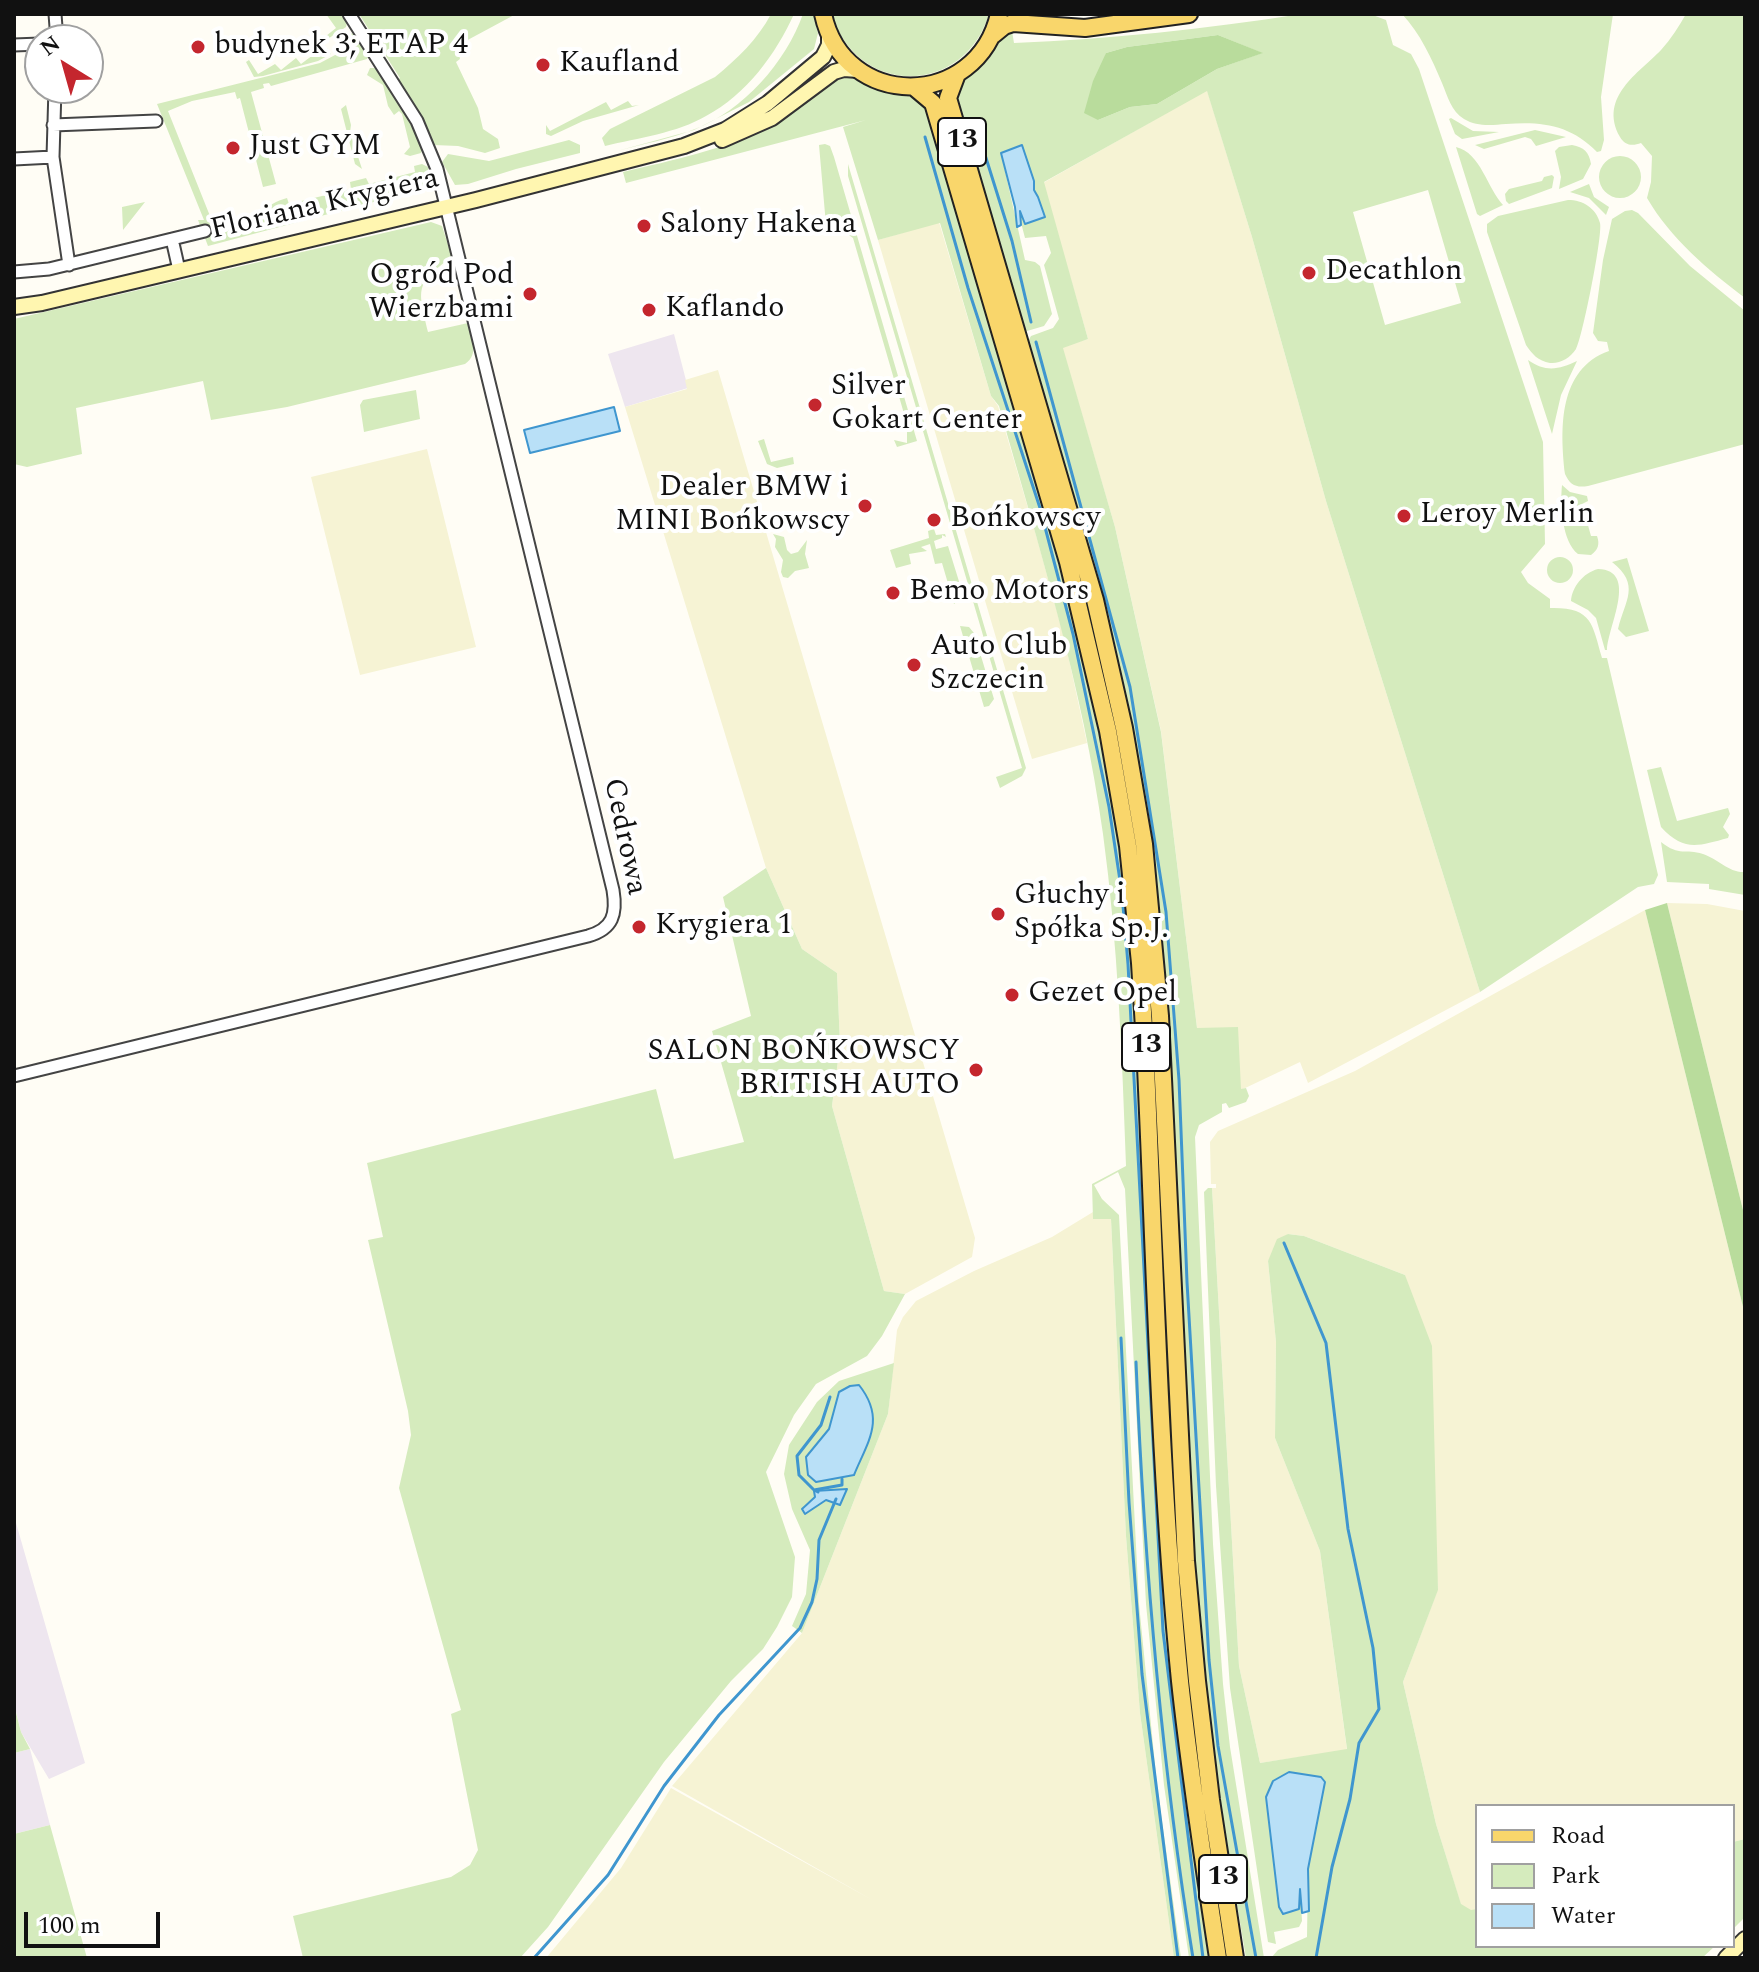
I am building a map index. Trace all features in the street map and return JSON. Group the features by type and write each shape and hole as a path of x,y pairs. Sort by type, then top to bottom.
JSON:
{"main road":[{"name":"13","path":"823,14 829,33 842,54 858,70 885,83 914,87 936,83 957,74 979,55 992,36 999,14"},
{"path":"992,36 1013,23 1085,28 1189,14"},
{"name":"13","path":"957,74 948,98 1098,613 1124,728 1144,844 1159,1001 1186,1561 1211,1800 1235,1958"},
{"name":"13","path":"914,87 933,103 1068,562 1108,731 1128,846 1144,1018 1170,1562 1180,1682 1218,1958"}],"street":[{"path":"55,14 64,14"},
{"path":"349,14 417,121 437,169 447,207"},
{"name":"Floriana Krygiera","path":"14,307 42,303 447,207 621,164 709,138 753,114 823,57 829,45 829,33"},
{"name":"Floriana Krygiera","path":"621,164 654,160 746,131 782,111 834,72 858,70"},
{"path":"54,104 53,157 69,265"},
{"path":"53,125 156,121"},
{"path":"14,159 53,157"},
{"name":"Cedrowa","path":"14,1076 576,940 601,931 613,918 613,890 447,207"},
{"path":"14,272 69,265 205,231"},
{"path":"172,239 179,270"},
{"name":"Floriana Krygiera","path":"14,314 42,303"},
{"path":"1726,1958 1745,1939"}],"shaded area":[{"path":"1207,90 1326,501 1480,992 1308,1083 1300,1062 1241,1090 1197,1028 1161,731 1115,527 1062,347 1088,339 1043,183"},
{"path":"939,222 1038,542 1065,641 1087,743 1032,759 878,240"},
{"path":"674,334 688,388 625,407 608,354"},
{"path":"718,370 975,1238 972,1257 905,1294 884,1291 832,1106 840,1045 837,973 802,949 766,868 625,407 687,389 685,380"},
{"path":"427,449 476,647 360,675 311,477"},
{"path":"1667,903 1707,904 1745,911 1745,1218"},
{"path":"1645,910 1745,1315 1745,1839 1735,1842 1735,1804 1475,1804 1475,1910 1471,1911 1461,1905 1436,1824 1403,1682 1438,1589 1405,1275 1304,1236 1288,1234 1268,1261 1276,1342 1275,1438 1320,1551 1347,1750 1260,1763 1239,1666 1212,1188 1216,1188 1216,1184 1211,1184 1210,1142 1218,1131 1355,1071"},
{"path":"1093,1212 1093,1219 1111,1219 1126,1536 1140,1713 1174,1958 546,1958 621,1868 671,1788 874,1901 672,1786 802,1633 888,1414 897,1330 903,1317 916,1301 974,1271 1052,1237"},
{"path":"14,1516 85,1763 49,1779 21,1732 14,1704"},
{"path":"30,1749 50,1825 14,1834 14,1753"}],"green space":[{"path":"326,14 342,14 347,22 346,27 323,42 321,40 336,28"},
{"path":"359,14 516,14 449,50 464,44 469,54 465,51 459,54 460,59 456,62 478,108 483,129 498,139 500,148 485,153 458,146 434,145 397,80 400,78"},
{"path":"771,14 794,14 769,58 734,97 683,127 605,146 602,138 610,129 715,77 746,48"},
{"path":"803,14 813,14 818,33 814,49 749,102 716,119 761,83 786,50"},
{"path":"832,14 989,14 976,41 957,61 935,72 910,76 886,72 863,61 845,41"},
{"path":"1301,14 1370,14 1386,20 1393,45 1411,54 1419,69 1543,442 1545,544 1521,572 1528,583 1550,599 1550,608 1574,610 1588,620 1602,658 1607,658 1658,875 1654,884 1638,887 1480,992 1326,501 1252,237 1207,91 1044,182 1088,339 1063,348 1115,527 1161,732 1197,1028 1238,1027 1241,1089 1246,1088 1249,1096 1246,1102 1229,1108 1226,1103 1222,1104 1222,1112 1199,1125 1195,1137 1213,1544 1223,1684 1230,1747 1264,1958 1246,1958 1213,1762 1194,1567 1166,1001 1150,840 1027,343 1031,336 1053,328 1059,319 1044,265 1051,253 1046,236 1025,238 1019,215 1036,195 1033,185 1001,153 1025,260 1040,266 1052,314 1044,326 1027,331 1023,328 957,100 962,82 1012,31 1014,43 1194,29","holes":["1218,35 1262,53 1217,69 1157,104 1130,107 1098,120 1106,53 1127,47","1428,190 1461,303 1385,325 1353,212"]},
{"path":"1402,14 1613,14 1601,97 1604,140 1601,151 1597,152 1566,130 1544,124 1485,125 1464,119 1453,108 1425,47"},
{"path":"1686,14 1745,14 1745,298 1717,276 1667,227 1647,198 1652,156 1641,143 1632,145 1624,142 1615,123 1614,110 1624,87 1665,46"},
{"path":"349,33 354,34 367,59 271,86 269,83 263,84 264,88 251,92 276,184 263,187 240,98 237,99 235,92 192,101 168,111 216,231 262,220 261,213 283,199 287,198 289,204 351,189 350,182 366,178 369,184 415,172 414,166 422,164 428,167 430,187 208,246 198,220 204,220 157,104 320,63 352,46 353,38"},
{"path":"1218,35 1263,53 1217,69 1157,104 1130,107 1098,120 1084,113 1093,81 1106,53 1127,47"},
{"path":"327,48 331,54 318,61 254,77 246,62 249,60 258,74 275,64 281,70 296,58 301,64 313,55 308,49 323,51"},
{"path":"370,68 376,68 413,122 423,148 421,153 404,154 410,147 402,114 399,111 394,115 388,106 383,85 367,75"},
{"path":"840,77 852,78 885,92 914,97 925,105 929,113 1062,564 1086,658 1116,809 1130,917 1198,1872 1208,1958 1189,1958 1164,1785 1146,1604 1125,1189 1118,1172 1094,1185 1102,1199 1119,1215 1139,1604 1157,1785 1181,1958 1174,1958 1140,1713 1126,1536 1111,1219 1093,1219 1092,1184 1126,1166 1116,958 1103,834 1084,725 1044,565 999,406 991,396 940,223 878,240 843,127 866,120 626,183 623,172 734,142 769,126 821,87"},
{"path":"628,101 632,106 639,105 583,121 551,136 546,134 546,125 550,131 606,102 611,110"},
{"path":"346,105 350,132 362,169 355,164 341,109"},
{"path":"1451,118 1473,131 1499,132 1462,139 1455,134"},
{"path":"1535,130 1566,137 1536,146 1525,137 1484,149 1475,145"},
{"path":"569,140 580,145 580,153 468,184 455,185 442,162 448,154 489,161"},
{"path":"819,145 830,146 834,157 917,441 897,447 894,440 907,443 907,424 853,238 843,231 842,224 826,225"},
{"path":"1572,145 1585,151 1591,164 1583,179 1559,189 1561,177 1555,151 1559,147"},
{"path":"1456,147 1472,156 1503,205 1480,216 1477,214"},
{"path":"1620,156 1635,162 1641,177 1635,192 1620,198 1605,192 1599,177 1605,162"},
{"path":"848,164 1026,768 1022,776 1000,788 996,777 1022,768 848,176"},
{"path":"1552,175 1552,188 1509,204 1506,201 1505,194 1509,189 1542,181 1544,177"},
{"path":"1589,184 1594,197 1609,207 1606,215 1589,198 1570,192"},
{"path":"1568,200 1579,201 1592,209 1600,223 1600,231 1583,327 1576,349 1564,360 1550,363 1536,357 1526,345 1487,232 1487,224 1498,216"},
{"path":"145,202 123,230 122,207"},
{"path":"1632,210 1690,266 1745,311 1745,444 1588,486 1577,486 1565,474 1563,420 1566,402 1580,371 1609,351 1607,342 1598,341 1593,333 1603,260 1612,219"},
{"path":"431,222 442,226 452,257 431,274 422,288 422,306 428,332 468,323 473,351 465,364 287,407 211,420 203,381 76,408 82,454 27,467 14,464 14,319"},
{"path":"1528,360 1541,367 1553,368 1577,361 1561,395 1552,434"},
{"path":"416,390 420,419 364,432 360,405 363,400"},
{"path":"764,439 771,462 793,457 794,464 777,468 767,464 758,441"},
{"path":"1562,485 1570,492 1587,496 1588,501 1582,504 1591,536 1597,536 1598,542 1597,549 1591,555 1578,554 1568,541 1562,512"},
{"path":"934,529 936,535 945,534 946,537 942,535 934,541 936,549 948,546 962,591 961,598 954,604 942,563 935,564 930,544 921,547 927,551 909,554 911,564 896,568 890,550 929,538 928,531"},
{"path":"773,534 784,537 791,554 798,552 807,540 805,554 809,568 795,571 788,578 783,577 783,560 775,547"},
{"path":"1560,557 1569,561 1573,570 1569,579 1560,583 1551,579 1547,570 1551,561"},
{"path":"1627,558 1649,631 1626,637 1618,629 1627,601 1628,586 1621,570 1612,562"},
{"path":"1598,569 1610,572 1617,579 1619,589 1607,650 1596,618 1571,601 1579,581"},
{"path":"960,626 969,627 974,633 994,699 989,706 984,707"},
{"path":"1661,767 1677,821 1728,808 1730,814 1723,827 1728,838 1684,844 1661,827 1647,770"},
{"path":"1661,842 1678,851 1703,854 1734,870 1745,872 1745,895 1709,889 1709,884 1667,882"},
{"path":"766,868 802,949 837,973 840,1045 832,1106 884,1291 905,1294 867,1356 816,1384 794,1415 766,1472 795,1557 792,1597 763,1649 731,1681 664,1762 548,1927 520,1958 303,1958 293,1916 451,1877 470,1865 478,1850 451,1714 461,1710 399,1488 411,1435 368,1240 383,1237 367,1163 656,1089 674,1159 744,1142 712,1031 751,1016 723,897"},
{"path":"1667,903 1745,1218 1745,1315 1645,910"},
{"path":"1212,1188 1239,1666 1260,1763 1347,1749 1320,1551 1275,1438 1276,1342 1268,1261 1277,1239 1288,1234 1304,1236 1405,1275 1432,1346 1438,1590 1403,1682 1436,1824 1461,1904 1475,1909 1475,1948 1713,1948 1702,1958 1271,1958 1278,1950 1307,1937 1308,1869 1324,1782 1321,1777 1289,1772 1302,1921 1299,1927 1274,1932 1276,1944 1268,1942 1230,1688 1216,1486 1204,1192"},
{"path":"894,1363 888,1414 802,1633 792,1626 806,1594 810,1550 792,1509 784,1474 789,1445 817,1402 839,1381","holes":["839,1392 854,1475 809,1452 829,1429"]},
{"path":"14,1705 21,1732 30,1749 14,1753"},
{"path":"50,1825 87,1958 14,1958 14,1834"},
{"path":"1745,1839 1745,1917 1735,1927 1735,1842"}],"water":[{"path":"1022,145 1045,217 1025,224 1020,211 1021,225 1017,227 1001,153"},
{"path":"614,407 620,431 530,453 524,430"},
{"path":"859,1385 872,1409 873,1419 872,1430 854,1475 816,1482 808,1475 806,1457 829,1429 839,1392"},
{"path":"847,1489 840,1505 826,1500 805,1514 802,1509 815,1497 814,1491"},
{"path":"1289,1772 1321,1777 1325,1782 1308,1869 1309,1911 1302,1913 1300,1889 1299,1909 1283,1914 1279,1907 1266,1797 1273,1781"}],"waterway":[{"path":"976,126 1012,241 1031,322"},
{"path":"925,137 968,288 1040,508 1073,634 1109,807 1122,894 1128,964 1163,1631 1203,1958"},
{"path":"1036,342 1130,687 1166,912 1179,1080 1187,1282 1209,1660 1218,1746 1256,1958"},
{"path":"1284,1243 1326,1343 1348,1529 1373,1648 1379,1709 1359,1743 1316,1958"},
{"path":"1121,1338 1142,1674 1178,1958"},
{"path":"1136,1362 1156,1661 1172,1809 1193,1958"},
{"path":"813,1489 799,1475 797,1456 821,1425 830,1397"},
{"path":"818,1492 814,1490 842,1485 842,1479"},
{"path":"534,1958 608,1875 664,1786 719,1715 800,1628 812,1602 817,1579 819,1540 836,1499"}],"place":[{"name":"budynek 3; ETAP 4","path":"198,47"},
{"name":"Kaufland","path":"543,65"},
{"name":"Just GYM","path":"233,148"},
{"name":"Salony Hakena","path":"644,226"},
{"name":"Decathlon","path":"1309,273"},
{"name":"Ogród Pod Wierzbami","path":"530,294"},
{"name":"Kaflando","path":"649,310"},
{"name":"Silver Gokart Center","path":"815,405"},
{"name":"Dealer BMW i MINI Bońkowscy","path":"865,506"},
{"name":"Leroy Merlin","path":"1404,516"},
{"name":"Bońkowscy","path":"934,520"},
{"name":"Bemo Motors","path":"893,593"},
{"name":"Auto Club Szczecin","path":"914,665"},
{"name":"Głuchy i Spółka Sp.J.","path":"998,914"},
{"name":"Krygiera 1","path":"639,927"},
{"name":"Gezet Opel","path":"1012,995"},
{"name":"SALON BOŃKOWSCY BRITISH AUTO","path":"976,1070"}]}
